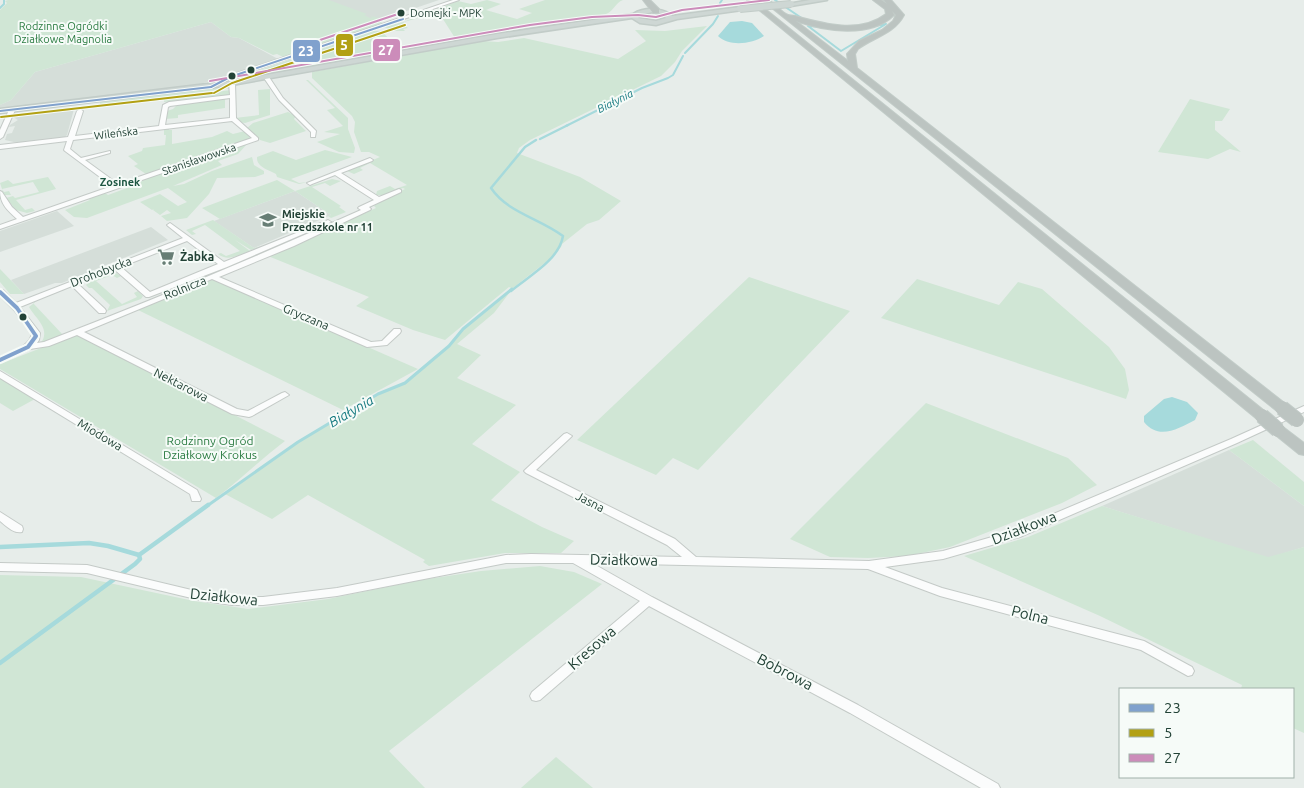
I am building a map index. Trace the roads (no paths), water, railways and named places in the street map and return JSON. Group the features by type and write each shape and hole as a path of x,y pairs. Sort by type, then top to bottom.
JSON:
{"highway":[{"path":"638,0 638,16"},
{"path":"646,0 656,11"},
{"path":"750,0 1304,450"},
{"path":"765,0 1282,408 1302,418"},
{"path":"778,11 802,21 818,25 862,26 878,23 890,15 888,8 876,0"},
{"path":"853,70 851,54 856,46 888,29 899,19 898,10 887,0"}],"main road":[{"path":"790,2 799,0"},
{"path":"638,16 656,23 667,16 824,0"},
{"path":"0,111 267,78 497,36 638,16 656,11 667,16"}],"street":[{"path":"210,86 230,77 457,0"},
{"path":"267,78 281,99 314,132 313,136"},
{"path":"232,83 233,119"},
{"path":"162,128 165,106 169,104 233,96"},
{"path":"0,137 12,110"},
{"path":"80,111 67,150 117,187"},
{"name":"Wileńska","path":"0,147 233,119"},
{"name":"Stanisławowska","path":"0,226 256,139 233,119"},
{"path":"80,160 108,152"},
{"path":"310,183 370,160 360,155"},
{"path":"336,174 379,200"},
{"path":"116,266 149,296 224,267 399,191"},
{"path":"0,193 10,208 21,219"},
{"name":"Rolnicza","path":"0,360 28,347 46,344 213,277 224,267 368,209"},
{"path":"170,225 224,267"},
{"name":"Drohobycka","path":"15,306 187,238"},
{"name":"Gryczana","path":"213,277 370,345 384,343 397,331"},
{"path":"73,283 102,311"},
{"path":"0,292 15,306 36,333 35,340 28,347"},
{"name":"Nektarowa","path":"77,332 236,412 250,414 285,394"},
{"name":"Miodowa","path":"0,374 194,492 196,499"},
{"path":"1234,441 1302,418"},
{"name":"Jasna","path":"567,436 529,471 671,542 693,561"},
{"name":"Działkowa","path":"0,567 76,568 115,574 204,597 232,601 262,601 337,592 506,559 869,565 943,555 1016,534 1234,441"},
{"path":"0,516 18,529"},
{"name":"Bobrowa","path":"576,559 648,600 854,709 993,788"},
{"name":"Polna","path":"869,565 940,592 1144,646 1188,671"},
{"name":"Kresowa","path":"536,696 648,600"}],"water":[{"path":"742,21 752,23 764,36 753,41 734,43 718,36 730,22"},
{"path":"1172,397 1187,402 1198,413 1195,420 1169,431 1156,431 1150,428 1144,422 1144,416 1164,399"}],"waterway":[{"path":"0,8 4,4 4,0"},
{"path":"775,0 803,19"},
{"name":"Białynia","path":"685,53 713,24 718,16"},
{"path":"886,24 841,51 808,26 856,29 886,24"},
{"name":"Białynia","path":"540,139 642,88 668,78 673,75 683,56"},
{"name":"Białynia","path":"511,291 550,260 556,253 563,236 506,204 491,188 525,147 536,140"},
{"name":"Białynia","path":"207,506 298,442 378,394 405,383 449,346 463,329 512,289"},
{"name":"Białynia","path":"139,555 208,505"},
{"path":"0,547 89,543 108,546 139,555"},
{"name":"Białynia","path":"0,663 135,564 140,559 139,555"}],"place":[{"name":"Domejki - MPK","path":"401,13"},
{"name":"Miejskie Przedszkole nr 11","path":"268,220"},
{"name":"Żabka","path":"166,257"}],"district":[{"name":"Zosinek","path":"120,182"}],"park label":[{"name":"Rodzinne Ogródki Działkowe Magnolia","path":"63,32"},
{"name":"Rodzinny Ogród Działkowy Krokus","path":"210,448"}]}
